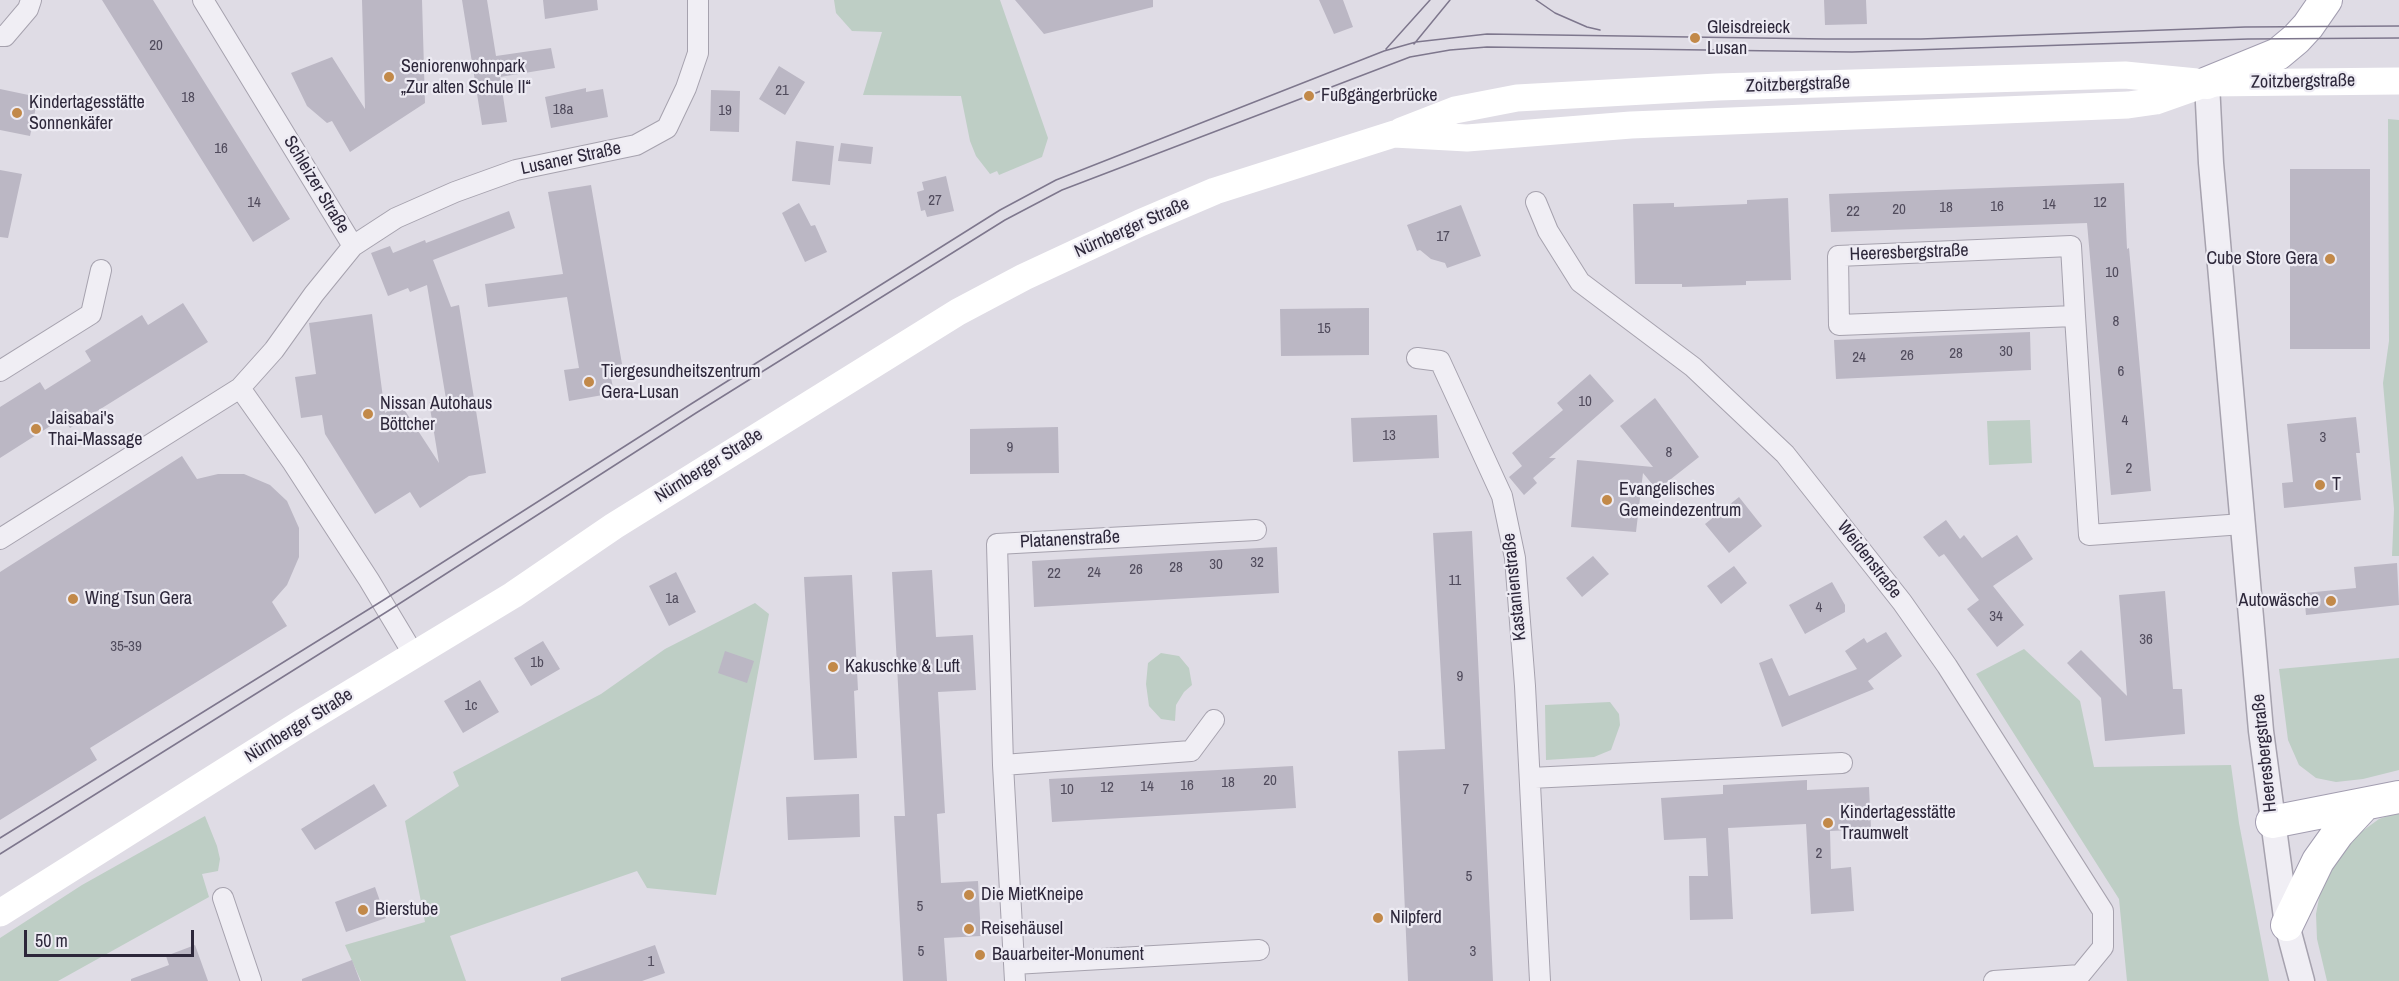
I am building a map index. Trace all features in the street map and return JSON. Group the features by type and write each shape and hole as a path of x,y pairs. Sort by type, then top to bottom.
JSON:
{"main road":[{"path":"2207,83 2278,54 2302,33 2326,0"},
{"name":"Zoitzbergstraße","path":"1394,134 1455,110 1517,98 1717,87 2125,75 2207,83 2399,81"},
{"name":"Zoitzbergstraße","path":"1467,138 1631,124 2128,105 2156,101 2207,83"},
{"name":"Nürnberger Straße","path":"0,913 303,722 513,596 614,526 958,312 1024,277 1119,232 1215,191 1394,134 1467,138"},
{"path":"2272,822 2364,805 2398,796"},
{"path":"2287,925 2318,861 2338,833 2364,805"}],"street":[{"path":"0,36 5,36 28,9 31,0"},
{"name":"Schleizer Straße","path":"0,538 240,388 274,350 314,294 353,246 203,0"},
{"name":"Lusaner Straße","path":"353,246 396,218 455,192 516,170 636,145 667,128 686,88 698,53 698,0"},
{"name":"Heeresbergstraße","path":"2207,83 2211,163 2261,731 2287,925 2302,981"},
{"name":"Weidenstraße","path":"1536,202 1548,231 1580,282 1693,367 1785,454 1902,602 1947,666 2103,911 2103,947 2082,978 1994,981"},
{"name":"Heeresbergstraße","path":"2075,316 1839,325 1838,256 2071,246 2089,535 2243,524"},
{"path":"0,371 91,314 101,270"},
{"name":"Kastanienstraße","path":"1417,358 1440,361 1502,496 1515,558 1530,778 1540,981"},
{"path":"240,388 293,463 369,580 414,655"},
{"name":"Platanenstraße","path":"1256,530 997,544 1003,765 1014,973 1259,950"},
{"path":"1003,765 1191,751 1214,720"},
{"path":"1530,778 1842,763"},
{"path":"223,898 251,981"}],"shaded area":[{"path":"834,0 1000,0 1048,138 1042,157 999,175 997,171 990,174 976,156 970,141 961,96 863,95 882,32 852,31 836,13"},
{"path":"2388,119 2399,120 2399,556 2392,556 2394,509 2383,383 2389,341"},
{"path":"2030,420 2032,463 1989,465 1987,421"},
{"path":"755,603 769,614 716,895 647,888 637,871 450,936 466,981 361,981 345,945 425,922 405,821 459,786 453,772 601,694 665,649"},
{"path":"2024,649 2080,701 2094,767 2231,765 2239,823 2269,981 2127,981 2119,899 1976,674"},
{"path":"1161,653 1179,656 1189,668 1192,685 1184,692 1176,705 1175,721 1161,719 1149,706 1146,684 1148,663"},
{"path":"2399,658 2399,770 2363,779 2336,782 2316,778 2299,765 2288,740 2279,669"},
{"path":"1610,702 1619,714 1620,725 1611,750 1594,757 1546,760 1545,705"},
{"path":"2399,812 2399,981 2327,981 2317,939 2316,914 2321,888 2333,860 2350,840 2379,819"},
{"path":"205,816 220,859 218,871 202,874 209,897 58,981 0,981 0,938 82,885"}],"building":[{"path":"102,0 153,0 290,219 253,242"},
{"name":"Seniorenwohnpark „Zur alten Schule II“","path":"362,0 422,0 425,103 350,152 332,121 327,123 307,106 291,73 332,57 365,109"},
{"path":"462,0 487,0 496,56 551,48 555,68 500,77 507,122 482,125"},
{"path":"543,0 597,0 598,10 545,19"},
{"path":"1015,0 1153,0 1153,7 1044,34"},
{"path":"1319,0 1343,0 1353,27 1334,34"},
{"path":"1824,0 1866,0 1867,24 1825,25"},
{"path":"779,66 805,82 785,115 759,99"},
{"path":"586,88 586,92 603,89 608,117 551,128 545,97"},
{"name":"Kindertagesstätte Sonnenkäfer","path":"0,89 38,97 30,136 0,130"},
{"path":"711,90 740,91 739,132 710,131"},
{"path":"796,141 834,146 830,185 792,181"},
{"path":"841,143 873,147 871,164 838,161"},
{"name":"Cube Store Gera","path":"2290,169 2370,169 2370,349 2290,349"},
{"name":"Kindertagesstätte Sonnenkäfer","path":"0,170 22,174 8,238 0,237"},
{"path":"946,176 954,211 927,217 925,210 921,211 917,192 924,190 922,182"},
{"path":"2124,183 2127,249 2129,248 2151,491 2111,495 2087,223 1831,232 1829,194"},
{"path":"591,185 622,364 609,367 614,393 569,401 564,370 579,368 567,297 488,307 485,284 563,274 548,192"},
{"path":"1788,198 1791,280 1746,281 1746,285 1682,287 1682,284 1635,284 1633,204 1674,203 1674,207 1747,204 1747,200"},
{"path":"799,203 811,226 815,225 827,252 805,262 782,213"},
{"path":"1461,205 1481,256 1447,268 1445,263 1431,259 1420,250 1417,251 1407,225"},
{"path":"509,211 515,228 433,260 451,307 459,305 486,473 469,476 420,508 410,492 375,514 325,434 322,415 301,418 295,377 316,374 309,323 372,314 385,413 400,403 439,463 429,402 446,399 427,285 410,292 408,288 388,296 371,253 390,246 393,253 425,240 426,243"},
{"path":"183,303 208,342 70,428 63,418 0,458 0,407 40,382 45,390 91,361 85,351 142,315 148,325"},
{"path":"1369,308 1369,355 1281,356 1280,309"},
{"path":"2030,332 2031,370 1836,379 1834,340"},
{"path":"1590,374 1614,401 1549,458 1556,458 1533,478 1537,483 1524,495 1509,477 1522,466 1512,453 1563,410 1557,403"},
{"path":"1655,398 1699,457 1657,490 1643,473 1636,532 1571,527 1577,460 1653,467 1620,426"},
{"path":"1437,415 1439,458 1353,462 1351,418"},
{"path":"2356,417 2360,453 2356,453 2361,500 2284,508 2282,483 2293,482 2287,424"},
{"path":"1058,427 1059,473 970,474 970,429"},
{"path":"182,456 197,479 218,474 244,474 270,485 287,501 299,528 299,557 287,585 272,602 287,626 90,748 97,760 0,820 0,572"},
{"path":"1739,497 1762,526 1729,553 1705,524"},
{"path":"1946,520 1960,539 1964,535 1982,558 2017,535 2033,559 1993,586 2024,625 1997,647 1967,609 1979,600 1944,554 1939,557 1923,537"},
{"path":"1472,531 1493,981 1408,981 1398,751 1445,749 1433,533"},
{"path":"1277,547 1279,593 1034,607 1032,561"},
{"path":"1593,556 1609,574 1582,597 1566,578"},
{"path":"2397,563 2399,605 2306,615 2304,593 2356,588 2354,567"},
{"path":"1734,566 1747,583 1721,604 1707,586"},
{"path":"932,570 936,637 973,635 976,690 938,692 945,813 937,814 941,883 978,881 981,936 944,938 947,981 903,981 894,816 905,816 892,572"},
{"path":"676,572 696,612 669,626 649,586"},
{"name":"Kakuschke & Luft","path":"852,575 858,690 854,691 857,758 814,760 804,577"},
{"path":"1832,582 1845,605 1845,612 1805,634 1789,605"},
{"path":"2165,591 2173,689 2182,689 2185,734 2105,741 2101,698 2067,663 2081,650 2127,696 2119,595"},
{"path":"1886,632 1902,656 1868,681 1874,689 1782,727 1759,663 1772,658 1789,696 1857,669 1845,651 1864,638 1867,643"},
{"path":"543,641 560,669 531,686 514,658"},
{"path":"725,651 754,661 747,683 718,673"},
{"path":"480,680 499,712 463,733 444,701"},
{"path":"1293,766 1296,808 1052,822 1049,779"},
{"path":"1807,780 1807,790 1869,787 1871,829 1830,831 1831,869 1851,867 1854,911 1811,914 1806,824 1728,828 1733,919 1690,920 1689,876 1708,876 1706,838 1664,840 1661,798 1723,794 1723,785"},
{"path":"374,784 387,806 315,850 301,829"},
{"path":"859,794 860,837 788,840 786,797"},
{"name":"Bierstube","path":"375,887 386,918 346,932 335,902"},
{"path":"195,945 208,981 131,981 131,979 169,965 166,956"},
{"path":"655,945 665,973 642,981 561,981 561,978"},
{"path":"352,960 360,981 302,981 302,979"}],"tram line":[{"path":"1386,49 1430,0"},
{"path":"1414,44 1450,0"},
{"path":"1536,0 1555,13 1600,30"},
{"path":"1819,39 1921,39 2245,27 2399,26"},
{"path":"0,838 382,601 1000,210 1056,180 1384,51 1416,42 1487,34 1826,39"},
{"path":"0,854 1005,220 1062,190 1410,57 1487,47 1852,52 2248,39 2399,38"}],"place":[{"name":"Gleisdreieck Lusan","path":"1695,38"},
{"name":"Seniorenwohnpark „Zur alten Schule II“","path":"389,77"},
{"name":"Fußgängerbrücke","path":"1309,96"},
{"name":"Kindertagesstätte Sonnenkäfer","path":"17,113"},
{"name":"Cube Store Gera","path":"2330,259"},
{"name":"Tiergesundheitszentrum Gera-Lusan","path":"589,382"},
{"name":"Nissan Autohaus Böttcher","path":"368,414"},
{"name":"Jaisabai's Thai-Massage","path":"36,429"},
{"name":"T","path":"2320,485"},
{"name":"Evangelisches Gemeindezentrum","path":"1607,500"},
{"name":"Wing Tsun Gera","path":"73,599"},
{"name":"Autowäsche","path":"2331,601"},
{"name":"Kakuschke & Luft","path":"833,667"},
{"name":"Kindertagesstätte Traumwelt","path":"1828,823"},
{"name":"Die MietKneipe","path":"969,895"},
{"name":"Bierstube","path":"363,910"},
{"name":"Nilpferd","path":"1378,918"},
{"name":"Reisehäusel","path":"969,929"},
{"name":"Bauarbeiter-Monument","path":"980,955"}]}
